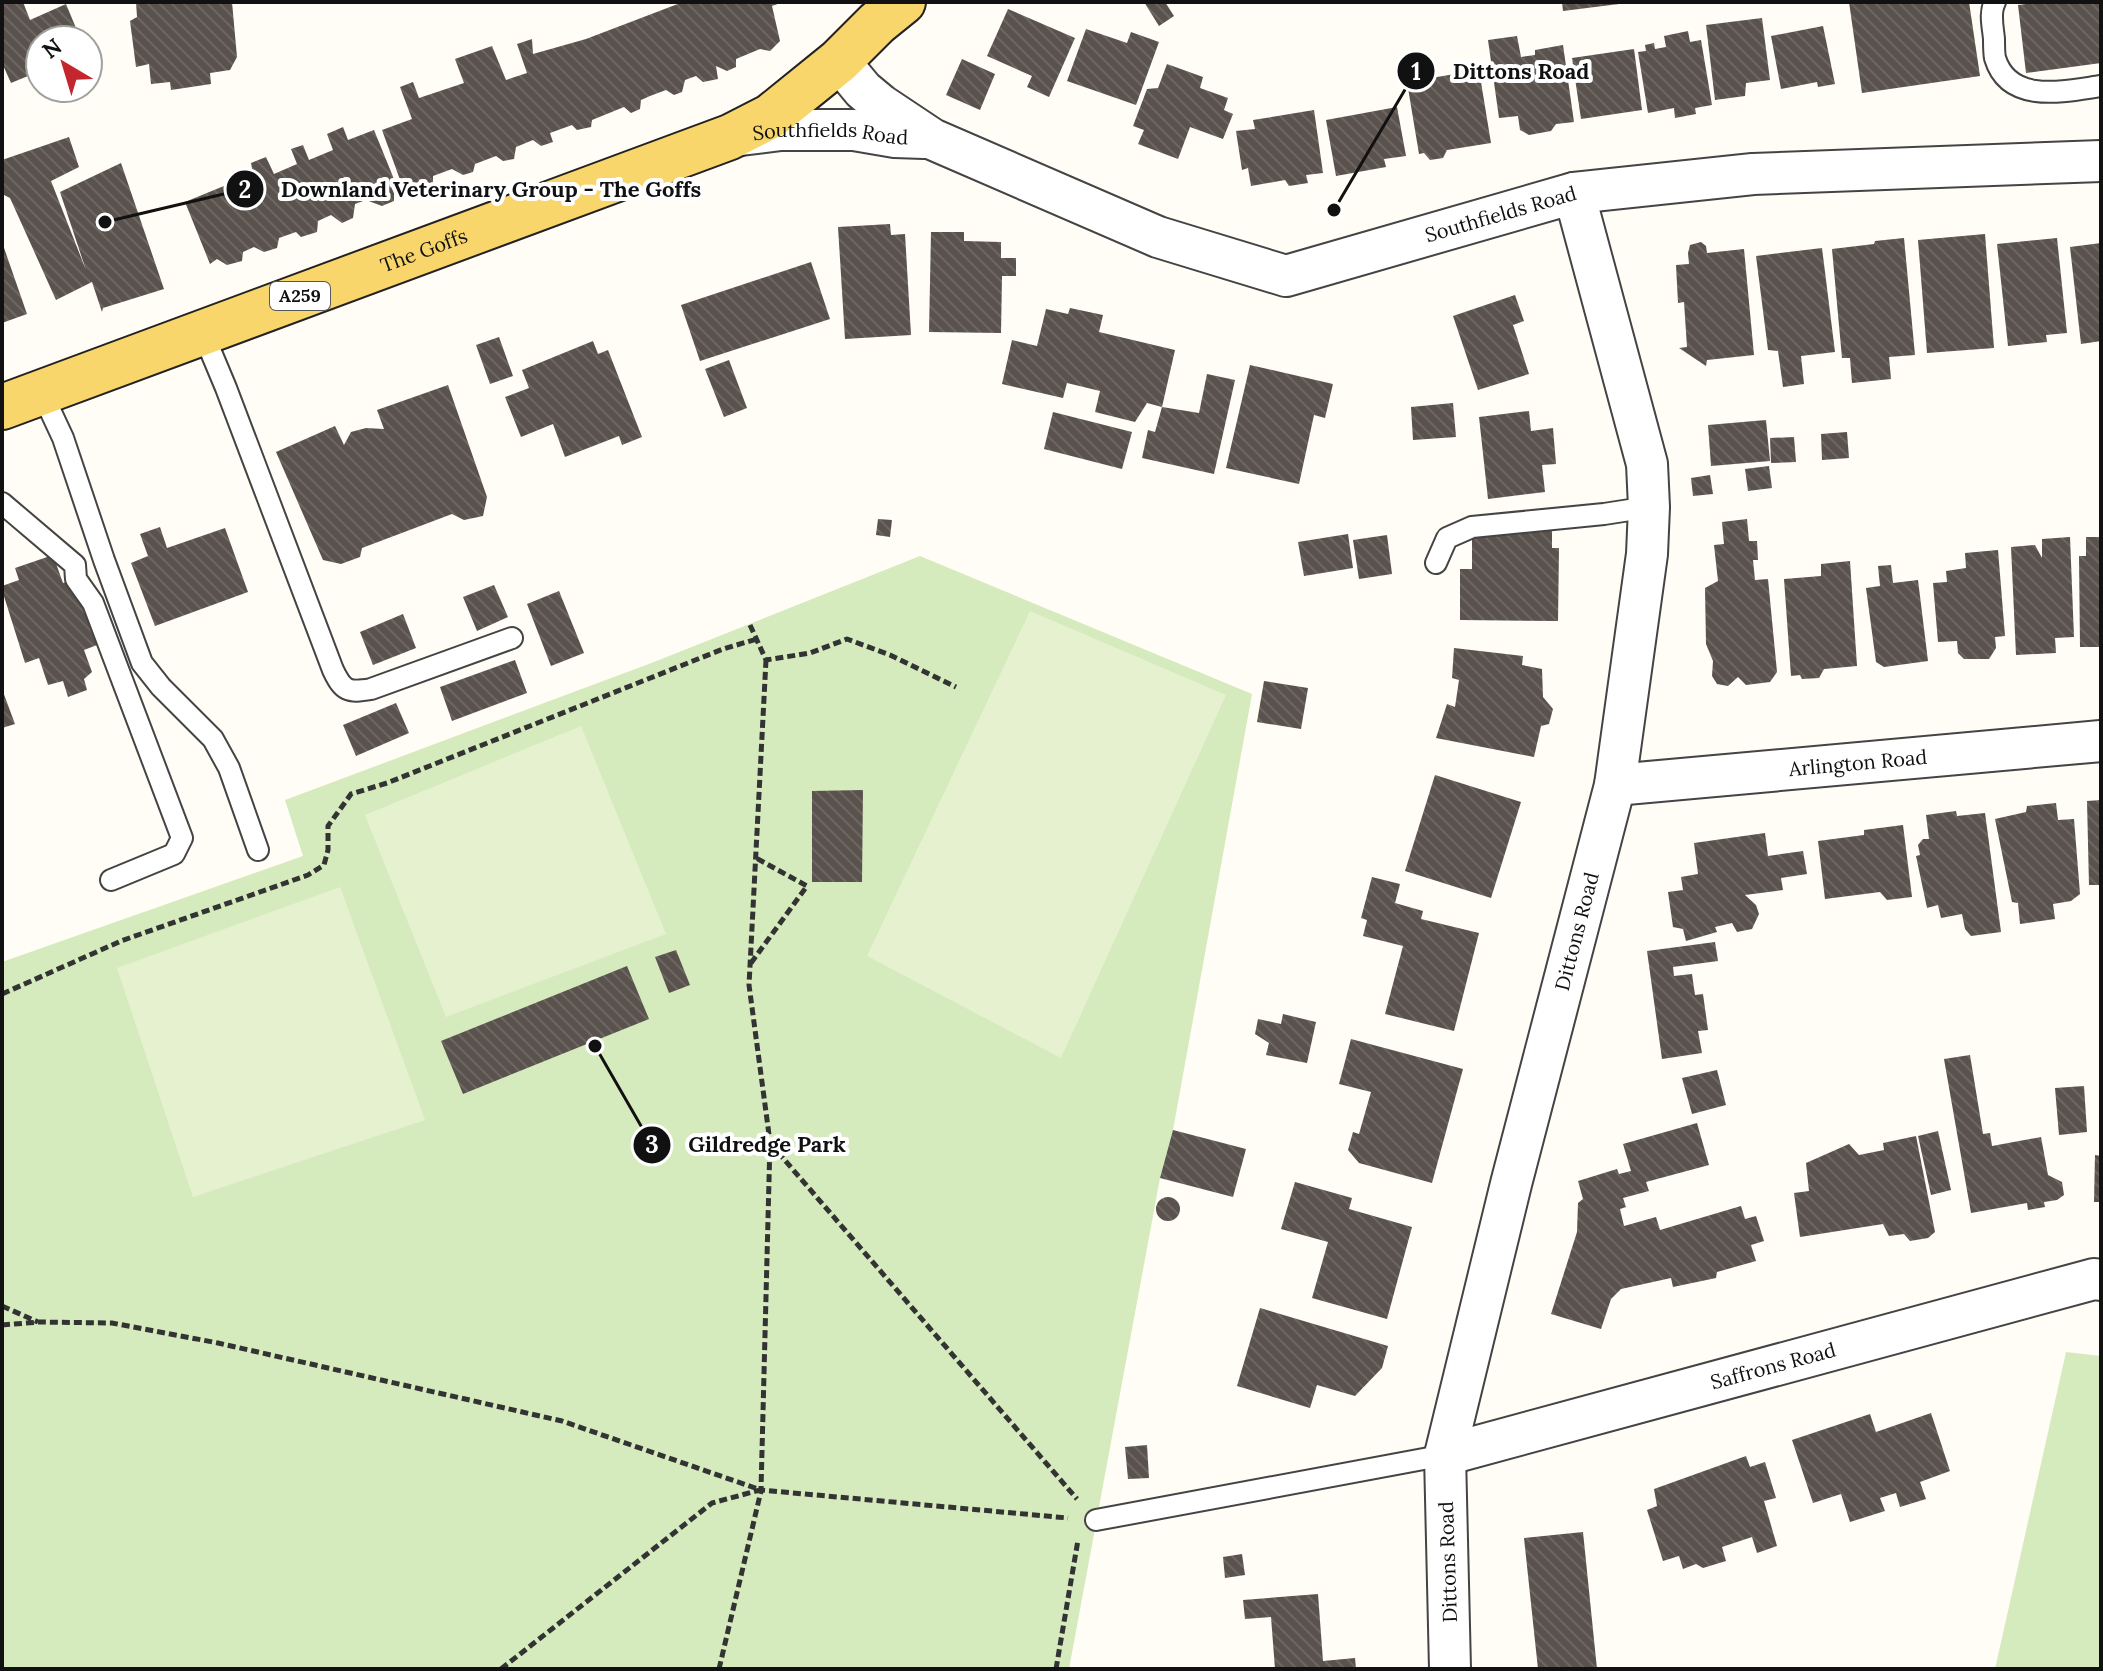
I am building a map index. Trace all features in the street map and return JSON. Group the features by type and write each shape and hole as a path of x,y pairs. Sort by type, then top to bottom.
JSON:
{"main road":[{"name":"The Goffs","path":"22,400 730,137 771,116 839,61 903,2"}],"street":[{"name":"Southfields Road","path":"839,61 863,90 932,139 1158,237 1286,276 1574,193 1753,174 2101,161"},
{"name":"Southfields Road","path":"730,137 781,130 854,130 932,139"},
{"name":"Dittons Road","path":"1450,1669 1445,1455 1511,1184 1615,785 1647,554 1647,464 1574,193"},
{"name":"Arlington Road","path":"1615,785 2101,741"},
{"name":"Saffrons Road","path":"1445,1455 2094,1279 2101,1280"}],"lane":[{"path":"1995,2 1992,17 1995,59 2005,75 2018,87 2048,94 2101,86"},
{"path":"203,333 340,685 353,692 371,689 512,638"},
{"path":"22,400 63,438 142,663 161,687 213,739 229,768 258,850"},
{"path":"2,503 75,565 76,579 93,603 182,838 174,854 111,880"},
{"path":"1436,563 1447,538 1472,527 1649,507"},
{"path":"1089,1520 1445,1455"}],"path":[{"path":"719,1669 761,1490 770,1142 749,985 766,660 750,625"},
{"path":"2,994 121,941 308,875 324,865 328,850 328,826 351,794 387,783 723,649 757,639"},
{"path":"766,660 810,653 847,639 890,655 956,687"},
{"path":"750,964 807,886 756,858"},
{"path":"770,1142 1089,1520"},
{"path":"2,1306 39,1322"},
{"path":"2,1325 112,1323 218,1343 562,1421 761,1490 1089,1520"},
{"path":"501,1669 712,1503 761,1490"},
{"path":"1056,1669 1089,1520"}],"green space":[{"path":"920,556 1252,694 1173,1130 1160,1178 1069,1669 2,1669 2,962 303,856 285,800 654,662"},
{"path":"1030,611 1226,695 1061,1058 867,956"},
{"path":"581,726 666,934 446,1017 365,815"},
{"path":"340,887 425,1120 193,1197 117,968"},
{"path":"2066,1352 2101,1356 2101,1669 1995,1669"}],"building":[{"path":"2,2 23,2 30,20 66,4 74,24 24,24 24,78 11,83 2,63"},
{"path":"136,2 232,2 237,57 230,70 210,73 211,84 171,90 170,82 151,84 149,64 136,67 130,21 137,17"},
{"path":"683,2 783,2 772,6 780,41 770,51 760,49 736,59 736,67 727,71 716,66 718,79 703,82 696,76 685,80 682,92 674,95 666,90 650,96 641,100 640,109 631,113 624,107 592,120 591,127 577,130 572,125 550,133 553,142 541,146 533,140 516,147 514,159 503,161 496,156 475,164 473,172 463,175 452,169 433,176 433,187 423,191 414,184 403,188 382,130 412,119 400,87 413,82 419,98 464,83 455,59 492,46 506,80 527,73 517,44 532,39 533,54 586,39"},
{"path":"1144,2 1165,2 1174,16 1159,26"},
{"path":"1562,2 1619,2 1619,4 1563,11"},
{"path":"1849,2 1969,2 1980,76 1862,93"},
{"path":"2101,2 2101,63 2026,73 2018,5"},
{"path":"1008,9 1075,38 1049,97 1027,87 1032,76 987,56"},
{"path":"1762,18 1770,80 1746,83 1745,96 1715,100 1706,25"},
{"path":"1823,26 1835,84 1818,87 1817,82 1781,89 1771,36"},
{"path":"1086,29 1127,43 1131,32 1159,42 1136,105 1067,81"},
{"path":"1688,31 1690,42 1701,40 1712,105 1695,108 1696,114 1675,118 1674,108 1648,113 1638,52 1646,51 1645,45 1654,43 1655,49 1666,47 1664,36"},
{"path":"1517,36 1521,57 1535,55 1535,50 1563,45 1574,122 1556,124 1551,131 1529,135 1520,130 1518,116 1499,118 1488,40"},
{"path":"1634,49 1642,110 1581,119 1572,58"},
{"path":"962,59 995,74 980,110 946,95"},
{"path":"1167,64 1203,77 1200,88 1228,98 1224,110 1233,114 1223,139 1190,127 1178,159 1138,144 1144,130 1133,126 1147,89 1158,88"},
{"path":"1479,70 1491,143 1447,150 1443,158 1430,160 1424,153 1419,154 1407,82"},
{"path":"1397,107 1406,156 1384,159 1386,167 1336,176 1326,120"},
{"path":"1314,110 1323,173 1306,175 1308,183 1289,186 1285,180 1251,186 1248,168 1242,170 1236,131 1255,129 1253,120"},
{"path":"343,127 348,140 374,130 398,189 394,191 394,201 382,206 366,200 355,204 353,218 342,223 331,215 318,221 317,232 301,237 296,232 279,238 277,248 264,252 254,247 243,252 242,261 227,265 217,259 210,264 185,202 253,174 251,163 266,157 274,174 297,164 291,149 303,145 309,160 333,150 327,134"},
{"path":"69,137 79,167 51,181 86,270 60,192 121,163 164,289 103,308 102,312 92,282 56,300 10,198 2,190 2,160"},
{"path":"890,224 891,235 905,234 911,335 845,339 838,227"},
{"path":"931,232 964,232 964,241 1001,242 1001,258 1016,258 1016,276 1002,276 1001,333 929,332"},
{"path":"1985,234 1994,348 1927,353 1918,240"},
{"path":"1904,238 1915,355 1889,357 1891,379 1852,383 1850,358 1842,358 1832,249"},
{"path":"2057,238 2067,333 2046,335 2047,342 2008,346 1997,244"},
{"path":"2,242 27,314 2,323"},
{"path":"1701,242 1706,246 1707,253 1744,249 1754,355 1707,360 1706,366 1679,348 1687,347 1684,302 1678,303 1676,265 1689,264 1690,245"},
{"path":"2101,243 2101,341 2081,344 2070,247"},
{"path":"1822,248 1835,352 1801,356 1804,384 1783,387 1778,351 1768,350 1756,256"},
{"path":"811,262 830,319 700,361 681,305"},
{"path":"1515,295 1524,321 1513,325 1529,374 1478,390 1453,316"},
{"path":"1070,308 1103,315 1099,332 1175,350 1162,407 1147,403 1135,422 1095,412 1100,391 1067,383 1063,398 1002,384 1012,340 1037,346 1046,309 1068,314"},
{"path":"499,337 513,376 490,384 476,345"},
{"path":"593,341 598,354 608,350 642,437 622,445 619,436 565,457 553,424 521,437 505,397 529,388 522,370"},
{"path":"729,360 747,408 724,417 705,369"},
{"path":"1250,365 1333,384 1325,418 1314,415 1299,484 1226,468"},
{"path":"1207,374 1235,380 1214,474 1142,458 1148,430 1155,432 1162,407 1199,413"},
{"path":"448,385 487,497 483,516 464,520 452,514 362,548 360,557 341,564 323,560 276,452 335,426 344,445 351,432 366,428 384,429 377,410"},
{"path":"1453,403 1456,437 1413,440 1411,407"},
{"path":"1529,411 1531,431 1553,428 1556,464 1542,465 1545,492 1488,499 1479,417"},
{"path":"1053,412 1132,432 1122,469 1044,449"},
{"path":"1766,420 1770,461 1711,466 1708,425"},
{"path":"1847,432 1849,458 1822,460 1821,434"},
{"path":"1794,437 1796,462 1771,463 1770,438"},
{"path":"1769,466 1772,488 1748,491 1745,469"},
{"path":"1710,475 1713,494 1693,496 1691,478"},
{"path":"878,519 892,520 890,537 876,535"},
{"path":"1747,519 1749,541 1757,541 1758,560 1753,560 1755,580 1768,579 1777,672 1770,682 1746,685 1738,677 1728,686 1717,684 1712,676 1713,661 1706,644 1705,588 1718,581 1714,545 1724,544 1722,522"},
{"path":"160,527 167,548 225,528 248,592 155,626 131,563 148,556 140,534"},
{"path":"1472,527 1552,527 1552,548 1559,548 1558,621 1460,620 1460,569 1472,569"},
{"path":"1348,534 1353,568 1304,576 1298,542"},
{"path":"1387,535 1392,574 1359,579 1353,540"},
{"path":"2070,537 2074,637 2055,638 2056,653 2016,655 2011,547 2035,545 2042,558 2042,539"},
{"path":"2086,537 2101,537 2101,647 2080,647 2079,556 2086,556"},
{"path":"1998,550 2005,636 1995,637 1996,648 1989,659 1964,659 1958,653 1957,641 1938,642 1933,583 1947,582 1946,571 1966,568 1965,553"},
{"path":"53,555 63,583 76,579 97,645 84,650 92,672 84,679 87,690 68,697 63,681 48,685 39,658 25,663 2,590 2,586 19,580 15,568"},
{"path":"1850,561 1857,666 1824,669 1819,678 1791,676 1784,579 1821,576 1821,564"},
{"path":"1891,565 1893,583 1918,580 1928,661 1884,667 1876,662 1866,588 1880,586 1878,566"},
{"path":"494,585 508,617 477,631 463,597"},
{"path":"559,591 584,653 551,666 527,604"},
{"path":"403,614 416,648 373,665 360,632"},
{"path":"1454,648 1523,656 1522,665 1542,669 1543,697 1553,709 1549,724 1541,726 1534,757 1436,738 1447,704 1455,707 1459,680 1452,678"},
{"path":"515,660 527,693 452,721 440,687"},
{"path":"1264,681 1308,688 1301,729 1257,722"},
{"path":"2,689 15,724 2,728"},
{"path":"396,703 409,733 356,756 343,725"},
{"path":"1435,775 1521,802 1491,898 1405,871"},
{"path":"863,790 862,882 812,882 812,791"},
{"path":"2101,800 2101,885 2089,885 2087,801"},
{"path":"2056,803 2058,820 2074,819 2080,894 2071,901 2053,904 2055,919 2020,924 2018,903 2012,902 1995,819 2026,812 2027,806"},
{"path":"1956,811 1957,816 1985,813 2001,932 1971,936 1965,929 1962,914 1941,918 1938,905 1927,908 1916,856 1920,855 1918,845 1923,839 1929,839 1926,815"},
{"path":"1903,825 1912,897 1887,900 1880,892 1825,899 1818,841 1864,835 1864,830"},
{"path":"1765,833 1768,856 1803,851 1807,874 1781,878 1783,890 1745,895 1756,905 1759,914 1752,929 1737,932 1732,923 1715,927 1717,932 1686,941 1683,929 1673,927 1668,892 1683,890 1681,877 1698,874 1694,843"},
{"path":"1372,877 1400,884 1395,903 1423,911 1421,919 1479,933 1454,1031 1385,1014 1403,946 1363,936 1367,920 1361,918"},
{"path":"1715,942 1718,961 1673,967 1674,976 1692,974 1695,995 1703,994 1708,1030 1698,1031 1702,1053 1662,1059 1647,951"},
{"path":"676,950 690,985 669,993 655,957"},
{"path":"627,966 649,1019 463,1094 441,1041"},
{"path":"1283,1014 1316,1022 1307,1063 1266,1055 1269,1043 1255,1034 1258,1019 1281,1024"},
{"path":"1351,1039 1463,1069 1432,1183 1359,1163 1348,1150 1353,1132 1359,1134 1371,1092 1339,1084"},
{"path":"1970,1055 1983,1134 1990,1133 1992,1146 2041,1137 2048,1175 2062,1182 2064,1195 2057,1200 2044,1202 2045,1207 2028,1210 2027,1203 1971,1213 1944,1059"},
{"path":"1717,1070 1726,1105 1692,1114 1682,1078"},
{"path":"2084,1086 2087,1132 2059,1135 2055,1088"},
{"path":"1697,1123 1709,1165 1646,1182 1649,1191 1623,1198 1626,1207 1620,1209 1624,1226 1656,1217 1660,1230 1741,1206 1745,1219 1756,1216 1764,1241 1751,1245 1756,1261 1717,1272 1716,1278 1673,1287 1671,1278 1621,1289 1611,1299 1601,1329 1551,1314 1577,1232 1578,1203 1583,1199 1578,1181 1617,1169 1619,1174 1631,1171 1623,1144"},
{"path":"1173,1130 1246,1149 1233,1197 1160,1178"},
{"path":"1938,1131 1951,1190 1931,1195 1918,1136"},
{"path":"1916,1136 1935,1232 1928,1238 1910,1241 1904,1234 1889,1236 1883,1224 1800,1237 1794,1193 1809,1191 1806,1163 1849,1144 1859,1155 1884,1150 1883,1143"},
{"path":"2095,1155 2101,1156 2101,1202 2094,1202"},
{"path":"1295,1182 1352,1198 1349,1209 1412,1227 1387,1319 1312,1298 1328,1242 1281,1229"},
{"path":"1168,1197 1176,1201 1180,1209 1176,1217 1168,1221 1160,1217 1156,1209 1160,1201"},
{"path":"1260,1308 1388,1346 1382,1368 1355,1396 1317,1385 1310,1408 1237,1386"},
{"path":"1931,1413 1950,1471 1920,1482 1926,1499 1900,1507 1896,1493 1880,1498 1885,1511 1850,1522 1841,1494 1813,1503 1792,1440 1870,1414 1876,1432"},
{"path":"1147,1445 1149,1478 1128,1479 1125,1447"},
{"path":"1746,1456 1750,1467 1765,1462 1776,1498 1764,1501 1777,1546 1757,1553 1752,1537 1722,1547 1726,1561 1703,1568 1696,1564 1683,1569 1679,1556 1663,1561 1647,1510 1657,1506 1654,1489"},
{"path":"1583,1532 1597,1669 1538,1669 1524,1538"},
{"path":"1242,1554 1245,1575 1225,1578 1223,1557"},
{"path":"1318,1594 1323,1661 1355,1658 1356,1669 1275,1669 1271,1617 1245,1619 1243,1600"}],"place":[{"name":"Dittons Road","path":"1334,210"},
{"name":"Downland Veterinary Group - The Goffs","path":"105,222"},
{"name":"Gildredge Park","path":"595,1046"}]}
